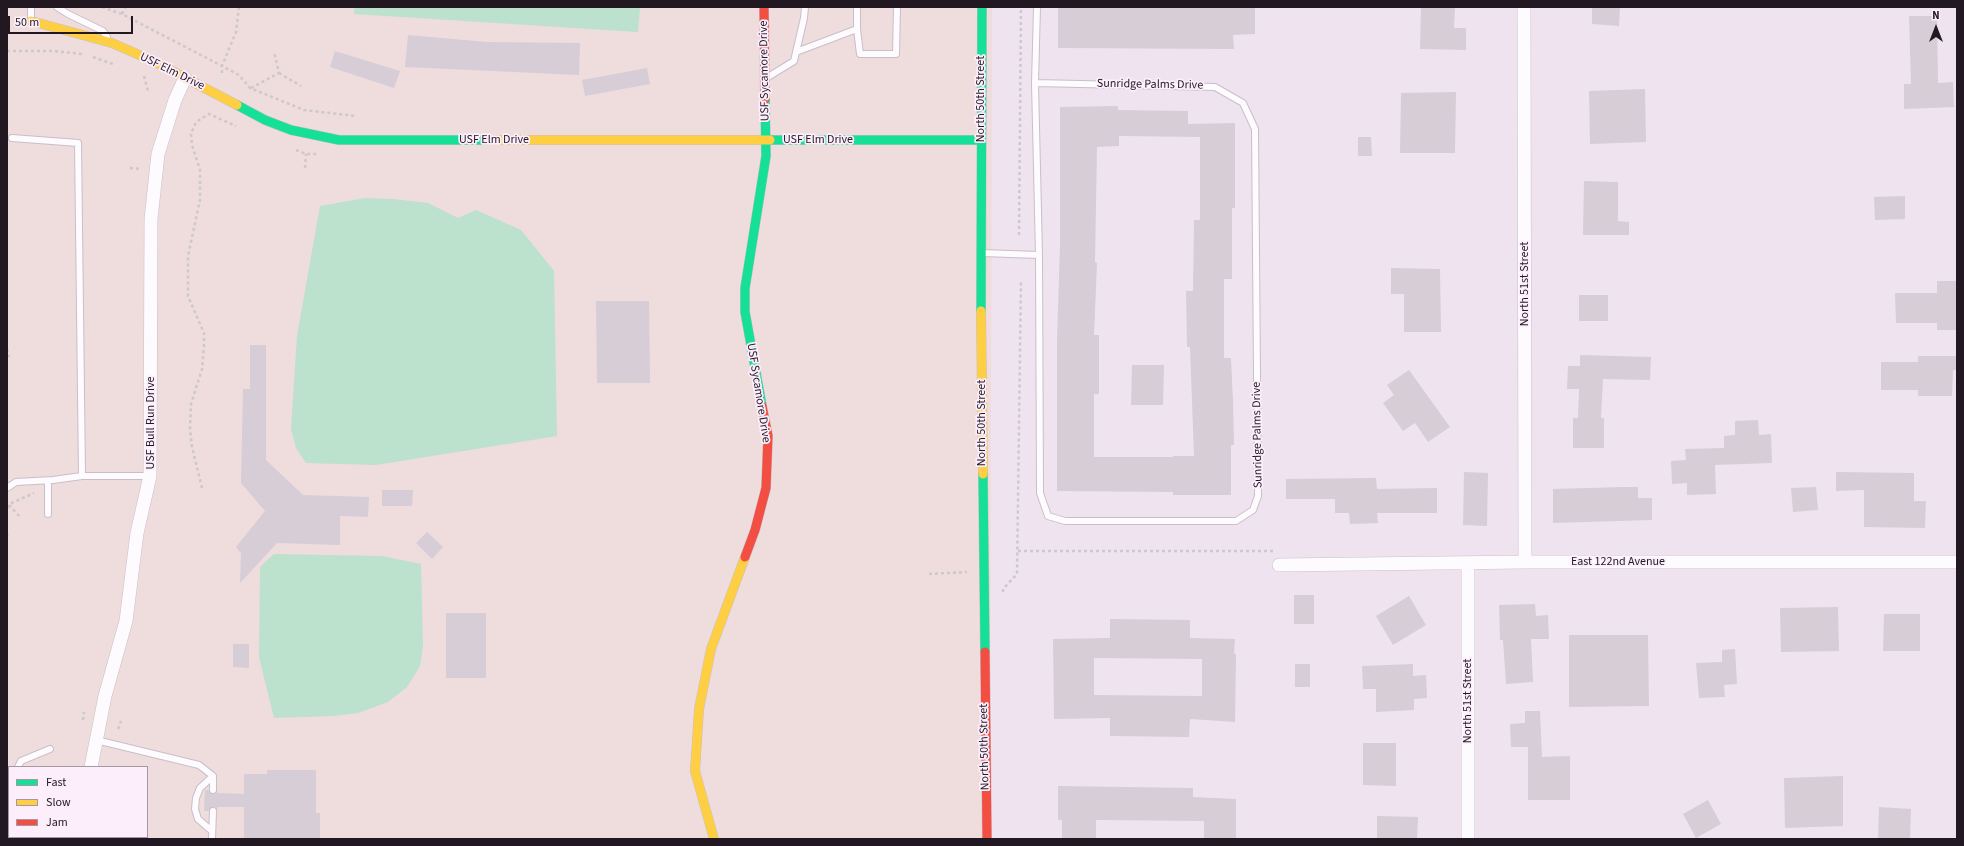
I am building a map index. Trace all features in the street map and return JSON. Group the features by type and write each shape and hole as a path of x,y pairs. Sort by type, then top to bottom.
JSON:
{"street":[{"name":"USF Sycamore Drive","path":"714,839 695,771 699,709 711,649 755,530 766,488 768,436 745,312 745,288 766,156 764,7"},
{"name":"North 50th Street","path":"982,7 980,253 987,839"},
{"name":"North 51st Street","path":"1524,7 1525,562"},
{"name":"USF Elm Drive","path":"31,21 112,43 185,78 265,120 291,130 339,140 981,140"},
{"name":"USF Bull Run Drive","path":"91,766 95,740 126,621 137,533 150,476 151,219 158,154 175,100 185,78"},
{"name":"East 122nd Avenue","path":"1279,565 1525,562 1957,562"},
{"name":"North 51st Street","path":"1468,563 1468,839"}],"lane":[{"path":"31,7 31,21"},
{"path":"57,7 103,31 112,43"},
{"path":"765,79 794,61 804,18 804,7"},
{"path":"857,7 857,29 860,54 896,54 897,7"},
{"name":"Sunridge Palms Drive","path":"1035,83 1214,87 1243,103 1255,129 1258,496 1252,510 1236,521 1065,521 1048,516 1040,493 1039,255 1035,83 1037,7"},
{"path":"796,52 857,29"},
{"path":"12,138 78,143 82,476"},
{"path":"980,253 1039,255"},
{"path":"7,488 16,482 48,481 82,476 150,476"},
{"path":"48,481 48,514"},
{"path":"95,740 199,765 214,776"},
{"path":"18,766 21,761 50,749"},
{"path":"214,776 214,790"},
{"path":"212,831 198,819 196,798 200,788 214,776"},
{"path":"212,839 214,811"}],"path":[{"path":"102,7 122,14 239,75 250,88 304,110 355,116"},
{"path":"122,14 126,7"},
{"path":"222,76 222,66 236,32 239,7"},
{"path":"1019,235 1021,7"},
{"path":"7,51 53,51 85,55"},
{"path":"274,52 279,73 301,86"},
{"path":"92,57 114,64"},
{"path":"250,88 279,73"},
{"path":"144,74 148,91"},
{"path":"202,488 192,447 190,429 191,404 202,369 204,347 204,333 188,296 188,256 200,200 200,170 192,145 191,134 196,122 209,114 237,126"},
{"path":"292,149 306,154 321,154"},
{"path":"305,168 306,154"},
{"path":"1003,589 1017,574 1020,280"},
{"path":"7,349 9,357"},
{"path":"21,518 8,507 34,493"},
{"path":"929,574 983,570"},
{"path":"83,720 84,712"},
{"path":"118,729 121,721"}],"shaded area":[{"path":"7,7 992,7 990,839 7,839"}],"green space":[{"path":"355,7 640,7 638,32 354,14"},
{"path":"365,198 393,199 428,203 458,218 476,210 521,230 554,271 557,436 376,465 306,463 296,448 291,429 297,336 320,206"},
{"path":"274,554 382,556 421,564 423,645 420,666 407,687 388,702 358,713 333,716 274,718 259,657 260,567"}],"building":[{"path":"1058,7 1255,7 1255,34 1233,35 1234,49 1058,48"},
{"path":"1421,7 1455,7 1454,28 1466,28 1466,50 1420,49"},
{"path":"1592,7 1620,7 1619,26 1592,24"},
{"path":"1909,16 1937,16 1938,83 1953,82 1954,107 1904,109 1904,84 1911,84"},
{"path":"408,35 487,42 580,43 579,75 405,67"},
{"path":"335,51 400,71 394,88 330,67"},
{"path":"647,68 650,84 585,96 582,80"},
{"path":"1645,89 1646,142 1590,144 1589,91"},
{"path":"1456,92 1455,153 1400,153 1401,93"},
{"path":"1118,106 1118,110 1188,111 1188,124 1235,123 1235,208 1232,208 1232,279 1224,279 1224,358 1231,358 1233,402 1234,445 1231,445 1231,495 1173,495 1173,492 1057,491 1060,107","holes":["1119,136 1200,137 1200,220 1194,220 1193,291 1186,291 1187,347 1190,347 1194,456 1094,457 1094,394 1099,394 1099,335 1094,335 1097,263 1095,262 1097,147 1119,146"]},
{"path":"1358,137 1371,137 1372,156 1358,156"},
{"path":"1584,181 1618,182 1618,221 1629,222 1629,235 1583,235"},
{"path":"1905,196 1905,219 1875,220 1874,197"},
{"path":"1391,268 1440,269 1441,332 1404,332 1404,294 1391,294"},
{"path":"1937,281 1957,281 1957,330 1937,330 1937,323 1896,323 1895,293 1937,293"},
{"path":"1579,295 1608,295 1608,321 1579,321"},
{"path":"596,301 649,301 650,383 597,383"},
{"path":"250,345 266,345 266,460 303,495 369,497 368,517 340,516 340,545 277,543 240,583 241,553 236,547 265,511 241,483 243,389 250,389"},
{"path":"1580,355 1651,357 1650,380 1603,379 1601,418 1604,418 1604,448 1573,448 1573,418 1578,418 1579,389 1567,389 1568,366 1580,366"},
{"path":"1918,356 1957,356 1957,370 1953,370 1952,396 1918,396 1918,390 1881,390 1881,362 1918,362"},
{"path":"1132,365 1164,365 1163,405 1131,405"},
{"path":"1409,370 1450,427 1428,442 1415,423 1403,431 1383,403 1394,395 1387,385"},
{"path":"1758,420 1759,435 1771,434 1772,463 1715,465 1716,494 1687,495 1687,483 1672,484 1671,461 1686,460 1685,449 1724,448 1724,436 1735,435 1735,421"},
{"path":"1464,472 1488,473 1487,526 1463,525"},
{"path":"1836,472 1914,473 1914,501 1926,501 1925,528 1864,527 1864,490 1836,491"},
{"path":"1376,478 1377,489 1437,488 1437,513 1377,513 1378,523 1350,524 1349,513 1335,513 1335,499 1286,499 1286,479"},
{"path":"1638,487 1638,498 1652,498 1652,520 1553,523 1553,489"},
{"path":"1816,487 1818,510 1793,512 1791,488"},
{"path":"382,490 413,490 412,506 382,506"},
{"path":"427,532 443,547 432,559 416,543"},
{"path":"1294,595 1314,595 1314,624 1294,624"},
{"path":"1409,596 1426,625 1393,645 1376,616"},
{"path":"1535,604 1536,616 1548,615 1549,639 1531,639 1533,682 1506,684 1503,640 1500,640 1499,605"},
{"path":"1838,607 1839,651 1781,652 1780,608"},
{"path":"446,613 486,613 486,678 446,678"},
{"path":"1884,614 1920,614 1920,651 1883,651"},
{"path":"1110,619 1190,620 1190,638 1235,639 1235,722 1190,719 1189,737 1110,736 1110,718 1054,719 1053,639 1110,638","holes":["1094,658 1202,659 1202,696 1094,695"]},
{"path":"1569,635 1648,635 1649,706 1569,707"},
{"path":"233,644 249,644 249,668 233,667"},
{"path":"1735,649 1737,684 1724,685 1725,697 1699,698 1696,663 1722,662 1722,650"},
{"path":"1295,664 1310,664 1310,687 1295,687"},
{"path":"1413,664 1413,676 1426,675 1427,698 1414,699 1414,710 1376,712 1376,689 1363,689 1362,666"},
{"path":"1525,711 1540,711 1542,757 1570,756 1570,800 1528,800 1528,747 1511,747 1510,724 1525,723"},
{"path":"1363,743 1396,743 1396,786 1363,785"},
{"path":"267,770 316,770 316,813 320,813 320,839 244,839 244,807 218,807 217,811 216,807 213,807 208,811 204,811 205,790 208,790 213,794 216,794 218,790 218,793 244,794 244,774 267,774"},
{"path":"1843,776 1843,826 1785,828 1784,778"},
{"path":"1058,786 1193,788 1193,797 1236,799 1236,839 1204,839 1204,821 1096,820 1096,839 1062,839 1062,820 1058,820"},
{"path":"1708,800 1721,824 1696,838 1683,814"},
{"path":"1879,807 1911,809 1910,839 1878,839"},
{"path":"1377,816 1418,817 1417,839 1377,839"}],"traffic: fast":[{"path":"981,311 982,7"},
{"path":"762,406 745,312 745,288 766,156 765,99"},
{"path":"237,105 265,120 291,130 339,140 486,140"},
{"path":"770,140 981,140"},
{"path":"983,474 985,652"}],"traffic: slow":[{"path":"31,21 112,43 153,61 237,105"},
{"path":"486,140 770,140"},
{"path":"981,311 983,474"},
{"path":"714,839 695,771 699,709 711,649 745,557"}],"traffic: jam":[{"path":"764,7 765,99"},
{"path":"745,557 755,530 766,488 768,436 762,406"},
{"path":"985,652 987,839"}]}
